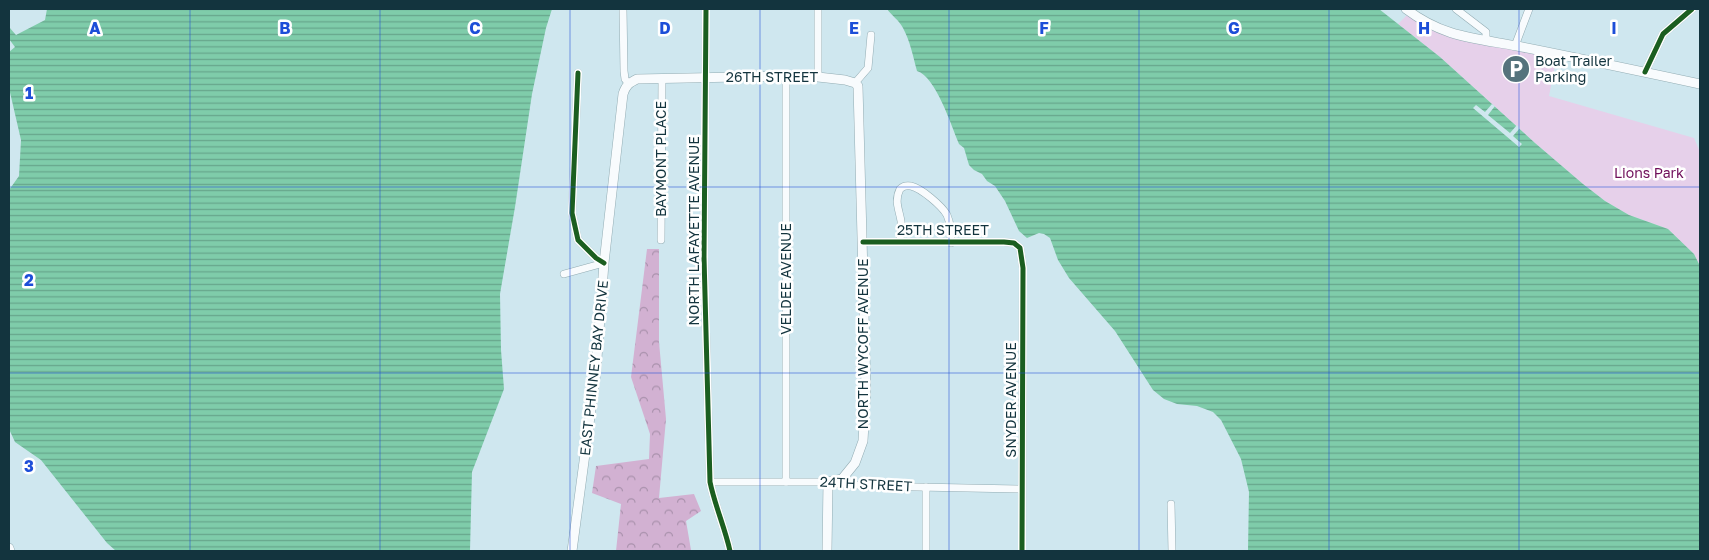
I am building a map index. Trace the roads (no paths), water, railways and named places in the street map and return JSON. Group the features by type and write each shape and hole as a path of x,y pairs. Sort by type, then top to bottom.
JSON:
{"street":[{"name":"EAST PHINNEY BAY DRIVE","path":"572,551 596,372 604,263 623,94 628,83 624,71 622,9"},
{"name":"NORTH LAFAYETTE AVENUE","path":"706,9 704,257 710,482 730,551"},
{"path":"818,9 818,77"},
{"path":"1456,9 1486,32 1486,42"},
{"path":"1516,46 1529,9"},
{"path":"1409,10 1422,20 1444,31 1464,37 1700,84"},
{"path":"1645,72 1663,34 1687,10"},
{"path":"855,83 868,68 871,35"},
{"path":"578,73 572,213 578,240 596,258 604,263"},
{"name":"26TH STREET","path":"628,83 638,78 786,76 818,77 855,83"},
{"name":"VELDEE AVENUE","path":"786,76 786,482"},
{"name":"BAYMONT PLACE","path":"661,240 662,78"},
{"name":"NORTH WYCOFF AVENUE","path":"828,482 842,478 855,463 863,441 866,389 863,242 858,86 855,83"},
{"path":"900,242 901,220 896,206 900,189 904,185 918,189 943,208 950,223 951,242"},
{"name":"25TH STREET","path":"863,242 1010,242 1018,244 1020,248"},
{"name":"SNYDER AVENUE","path":"1020,248 1023,268 1022,551"},
{"path":"564,274 604,263"},
{"name":"24TH STREET","path":"710,482 828,482 867,486 1022,489"},
{"path":"827,551 828,482"},
{"path":"926,487 926,551"},
{"path":"1171,504 1172,551"}],"place":[{"name":"Boat Trailer Parking","path":"1516,69"}],"park label":[{"name":"Lions Park","path":"1649,173"}]}
